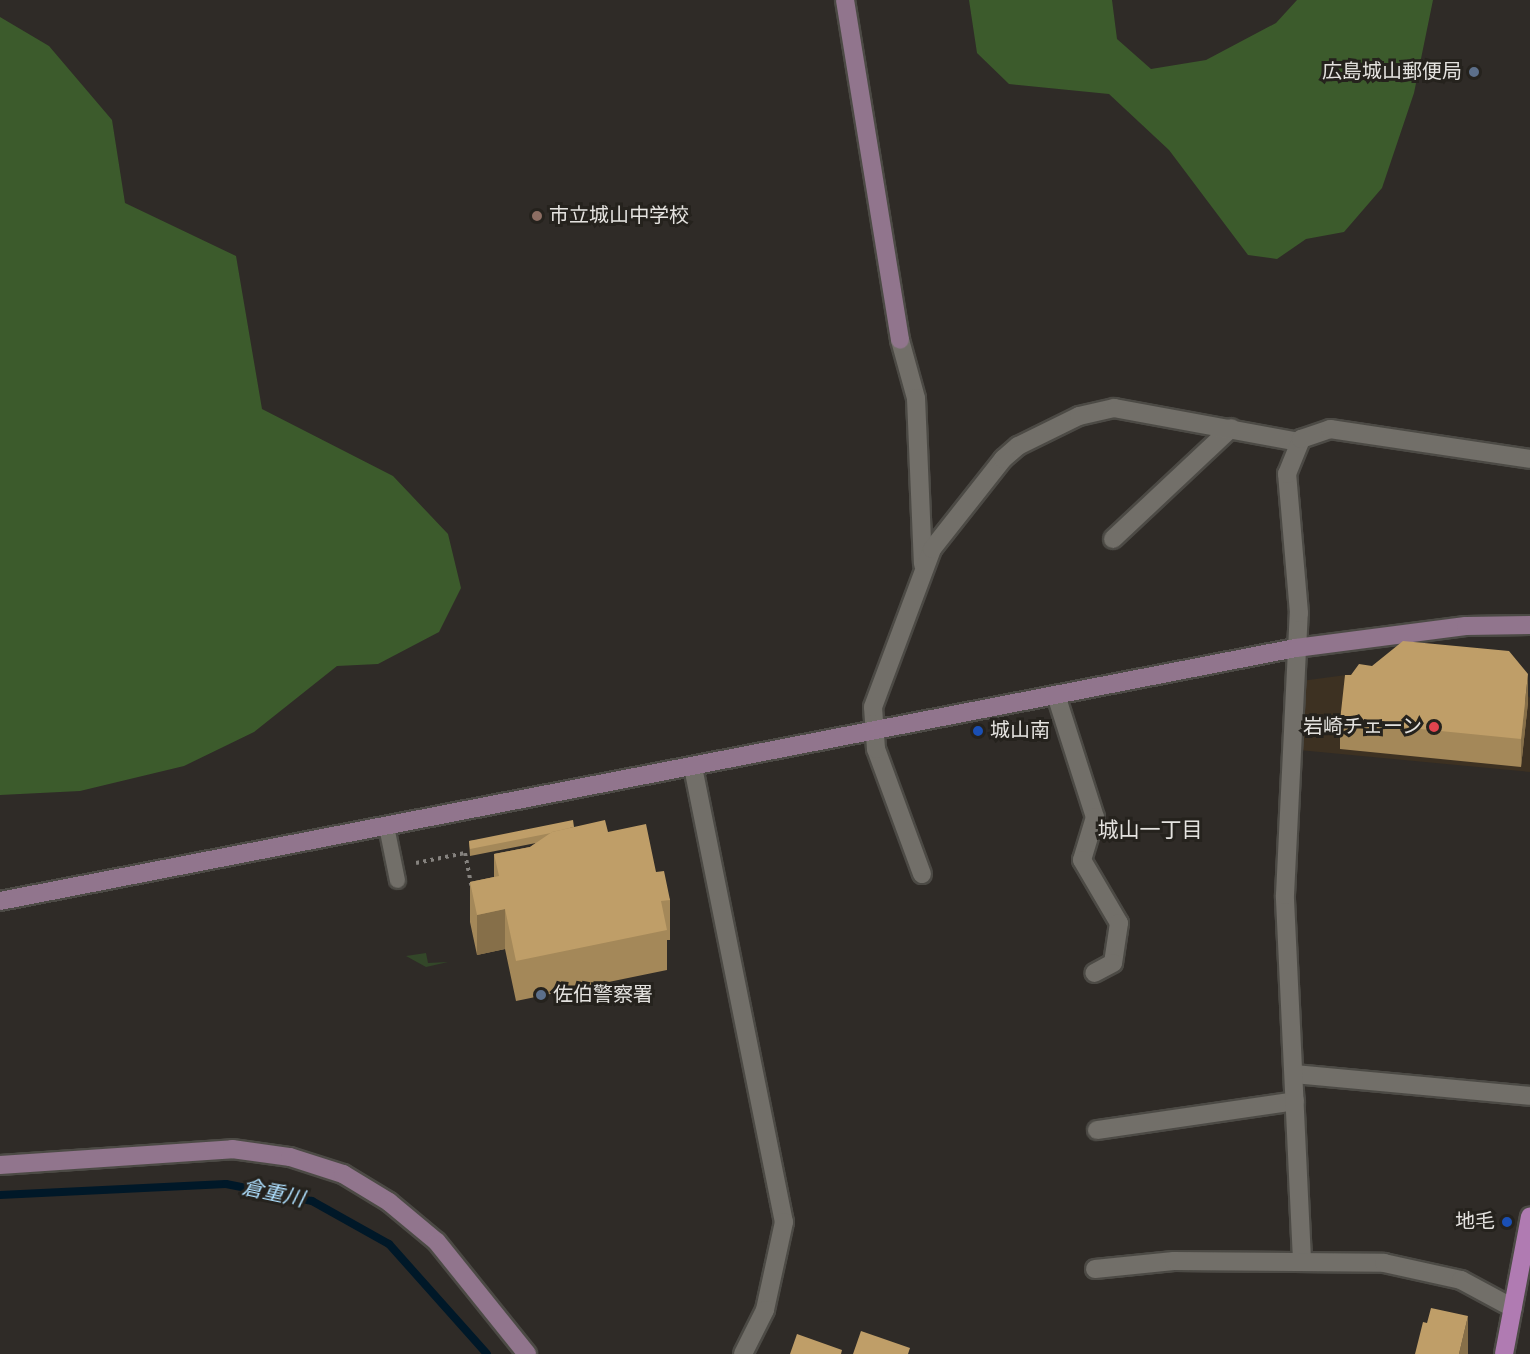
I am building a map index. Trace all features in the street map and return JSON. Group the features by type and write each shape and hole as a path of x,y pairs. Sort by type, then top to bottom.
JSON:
{"main road":[{"path":"1504,1354 1530,1216"}],"street":[{"path":"845,0 900,340 916,398 923,569"},
{"path":"922,874 872,731 877,693 923,569 940,536 1010,452 1079,416 1114,408 1299,442"},
{"path":"1113,539 1231,428"},
{"path":"1302,1260 1285,895 1299,613 1285,486 1299,442 1314,431 1330,429 1530,459"},
{"path":"0,901 1296,648 1466,626 1530,625"},
{"path":"1056,695 1095,816 1082,860 1119,923 1113,963 1094,973"},
{"path":"693,767 784,1222 765,1310 743,1354"},
{"path":"1295,1074 1530,1096"},
{"path":"1097,1130 1295,1101"},
{"path":"0,1166 232,1149 290,1157 343,1174 388,1202 437,1242 527,1354"},
{"path":"1095,1269 1174,1261 1302,1260 1384,1263 1461,1280 1513,1308"}],"lane":[{"path":"387,826 397,880"}],"path":[{"path":"411,855 413,863 465,853 473,895"}],"shaded area":[{"name":"岩崎チェーン","path":"1406,667 1503,670 1530,698 1530,772 1299,750 1301,681"}],"green space":[{"path":"969,0 1112,0 1117,39 1151,69 1206,60 1276,23 1297,0 1433,0 1414,93 1382,188 1344,232 1306,239 1277,259 1248,255 1169,150 1109,94 1009,84 977,53"},
{"path":"0,17 49,46 112,120 125,203 236,256 262,409 393,476 448,534 461,588 439,632 378,664 337,666 254,732 184,766 80,791 0,795"},
{"path":"426,953 428,963 448,962 426,967 406,956"}],"building":[{"name":"岩崎チェーン","path":"1403,641 1509,651 1528,674 1521,739 1340,721 1345,675 1351,675 1359,664 1372,666"},
{"path":"573,820 574,827 470,849 469,841"},
{"path":"605,820 608,832 646,824 656,872 664,871 670,900 661,901 667,930 516,961 505,909 477,915 470,882 499,876 494,854 530,847 552,832"},
{"path":"1431,1308 1468,1316 1459,1354 1415,1354 1423,1322 1427,1323"},
{"path":"861,1331 910,1348 908,1354 853,1354"},
{"path":"797,1334 842,1350 841,1354 790,1354"}],"waterway":[{"name":"倉重川","path":"0,1195 226,1184 312,1201 389,1244 487,1354"}],"place":[{"name":"広島城山郵便局","path":"1474,72"},
{"name":"市立城山中学校","path":"537,216"},
{"name":"岩崎チェーン","path":"1434,727"},
{"name":"城山南","path":"978,731"},
{"name":"佐伯警察署","path":"541,995"},
{"name":"地毛","path":"1507,1222"}],"district":[{"name":"城山一丁目","path":"1150,831"}]}
